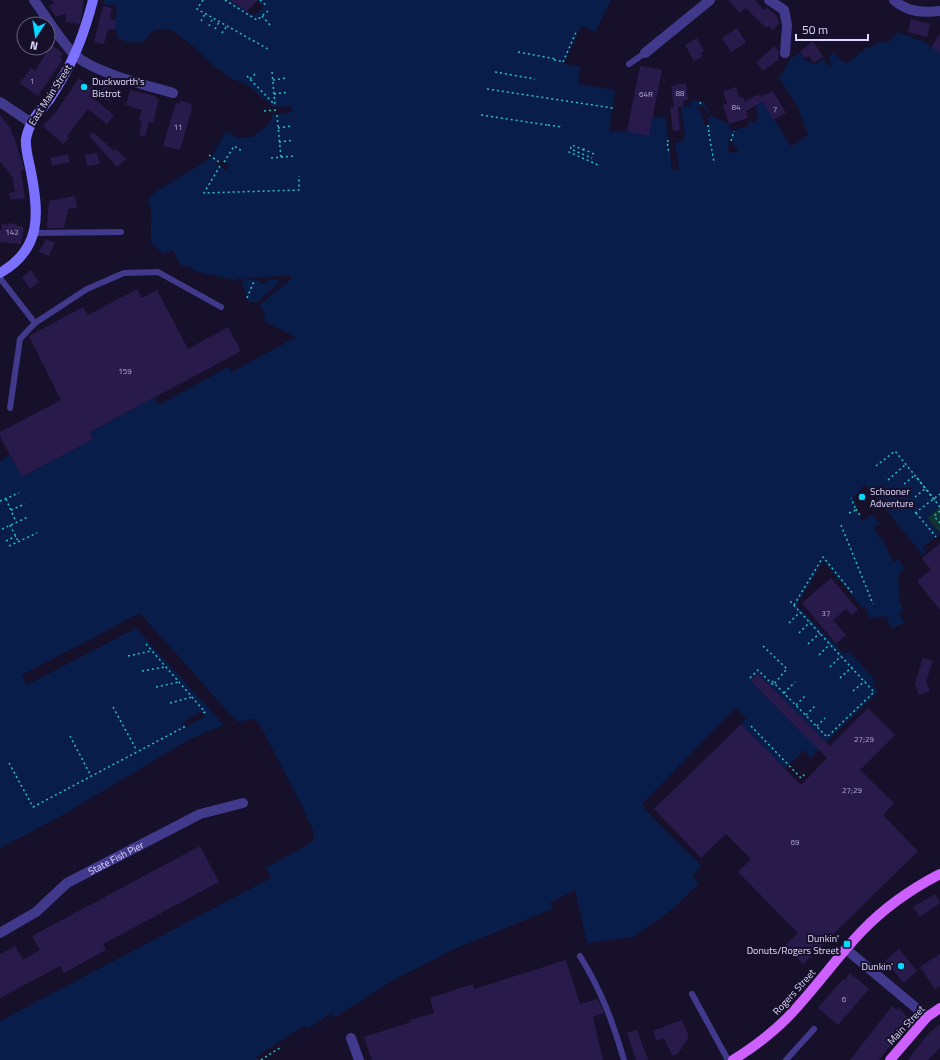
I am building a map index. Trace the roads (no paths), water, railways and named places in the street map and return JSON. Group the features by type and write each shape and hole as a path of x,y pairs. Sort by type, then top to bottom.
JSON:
{"main road":[{"name":"East Main Street","path":"0,273 11,267 31,244 34,233 37,212 26,140 30,122 50,99 75,55 82,40 93,0"},
{"name":"Rogers Street","path":"733,1060 768,1036 786,1019 861,932 887,907 910,891 940,874"},
{"name":"Main Street","path":"890,1060 927,1016 940,1008"}],"street":[{"path":"34,0 75,55 94,66 124,79 173,93"},
{"path":"645,53 710,0"},
{"path":"769,0 784,10 787,25 785,53"},
{"path":"894,0 900,5 918,12 940,11"},
{"path":"0,102 30,122"},
{"name":"State Fish Pier","path":"0,933 36,912 67,883 200,814 243,803"},
{"path":"847,950 927,1016"},
{"path":"350,1038 360,1060"}],"lane":[{"path":"630,64 645,53"},
{"path":"34,233 121,232"},
{"path":"10,408 20,339 35,323 87,289 124,273 158,272 221,307"},
{"path":"0,278 35,323"},
{"path":"580,956 596,982 612,1017 624,1060"},
{"path":"692,994 728,1060"},
{"path":"786,1060 814,1029"}],"water":[{"path":"104,0 611,0 595,32 581,26 564,64 581,67 578,84 615,90 609,131 649,132 652,118 665,116 667,109 691,106 690,102 697,100 698,103 703,101 712,116 729,124 731,131 749,126 749,121 753,122 758,119 756,105 763,102 791,146 808,135 797,105 779,78 791,58 800,53 823,60 830,67 829,56 834,52 842,61 848,63 866,48 871,47 881,41 886,43 893,38 897,32 924,42 940,53 940,507 927,518 940,534 923,547 927,552 904,569 910,607 899,612 904,623 891,628 886,616 869,618 875,681 872,684 878,692 792,776 785,770 692,876 699,883 674,908 633,937 587,943 575,890 550,903 552,909 452,950 390,982 268,1060 0,1060 0,1021 271,878 263,859 306,834 250,730 0,866 0,451 188,349 260,305 259,302 248,302 242,280 234,283 179,266 172,255 159,253 148,245 144,202 184,165 203,154 209,156 215,144 214,142 226,126 240,135 265,116 264,109 235,86 237,84 220,69 218,70 195,48 172,30 155,29 143,42 132,43 119,39 116,30 114,29 117,6 103,4"}],"place":[{"name":"Duckworth's Bistrot","path":"84,87"},
{"name":"Schooner Adventure","path":"862,497"},
{"name":"Dunkin' Donuts/Rogers Street","path":"847,944"},
{"name":"Dunkin'","path":"901,966"}]}
